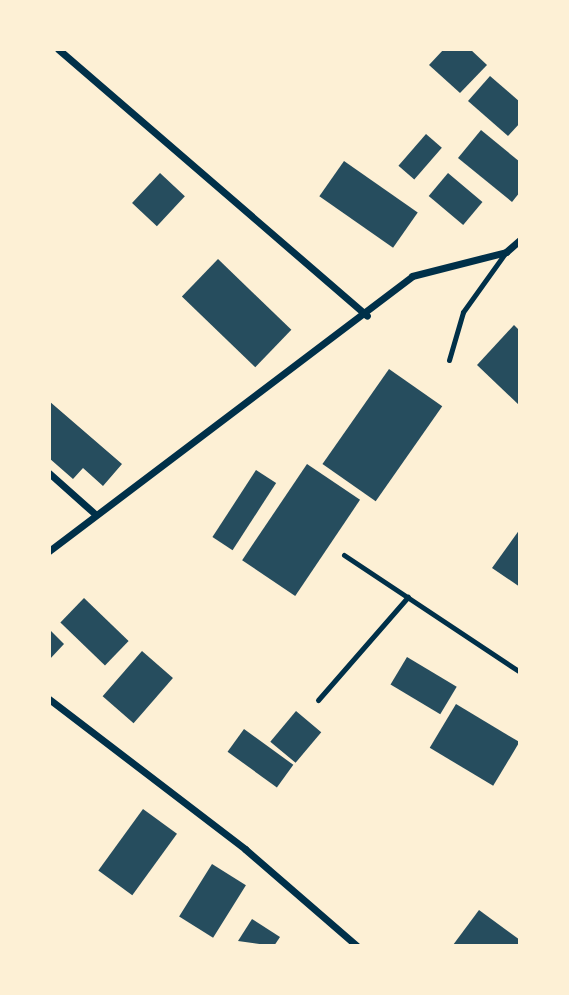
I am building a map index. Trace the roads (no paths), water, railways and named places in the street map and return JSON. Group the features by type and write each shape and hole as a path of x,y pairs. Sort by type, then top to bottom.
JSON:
{"street":[{"path":"58,49 367,316"},
{"path":"49,551 95,514 367,316 428,268 506,251 520,240"},
{"path":"49,473 95,514"},
{"path":"49,699 245,849 358,946"}],"lane":[{"path":"449,360 463,312 506,251"},
{"path":"344,555 520,671"},
{"path":"318,700 408,597"}]}
